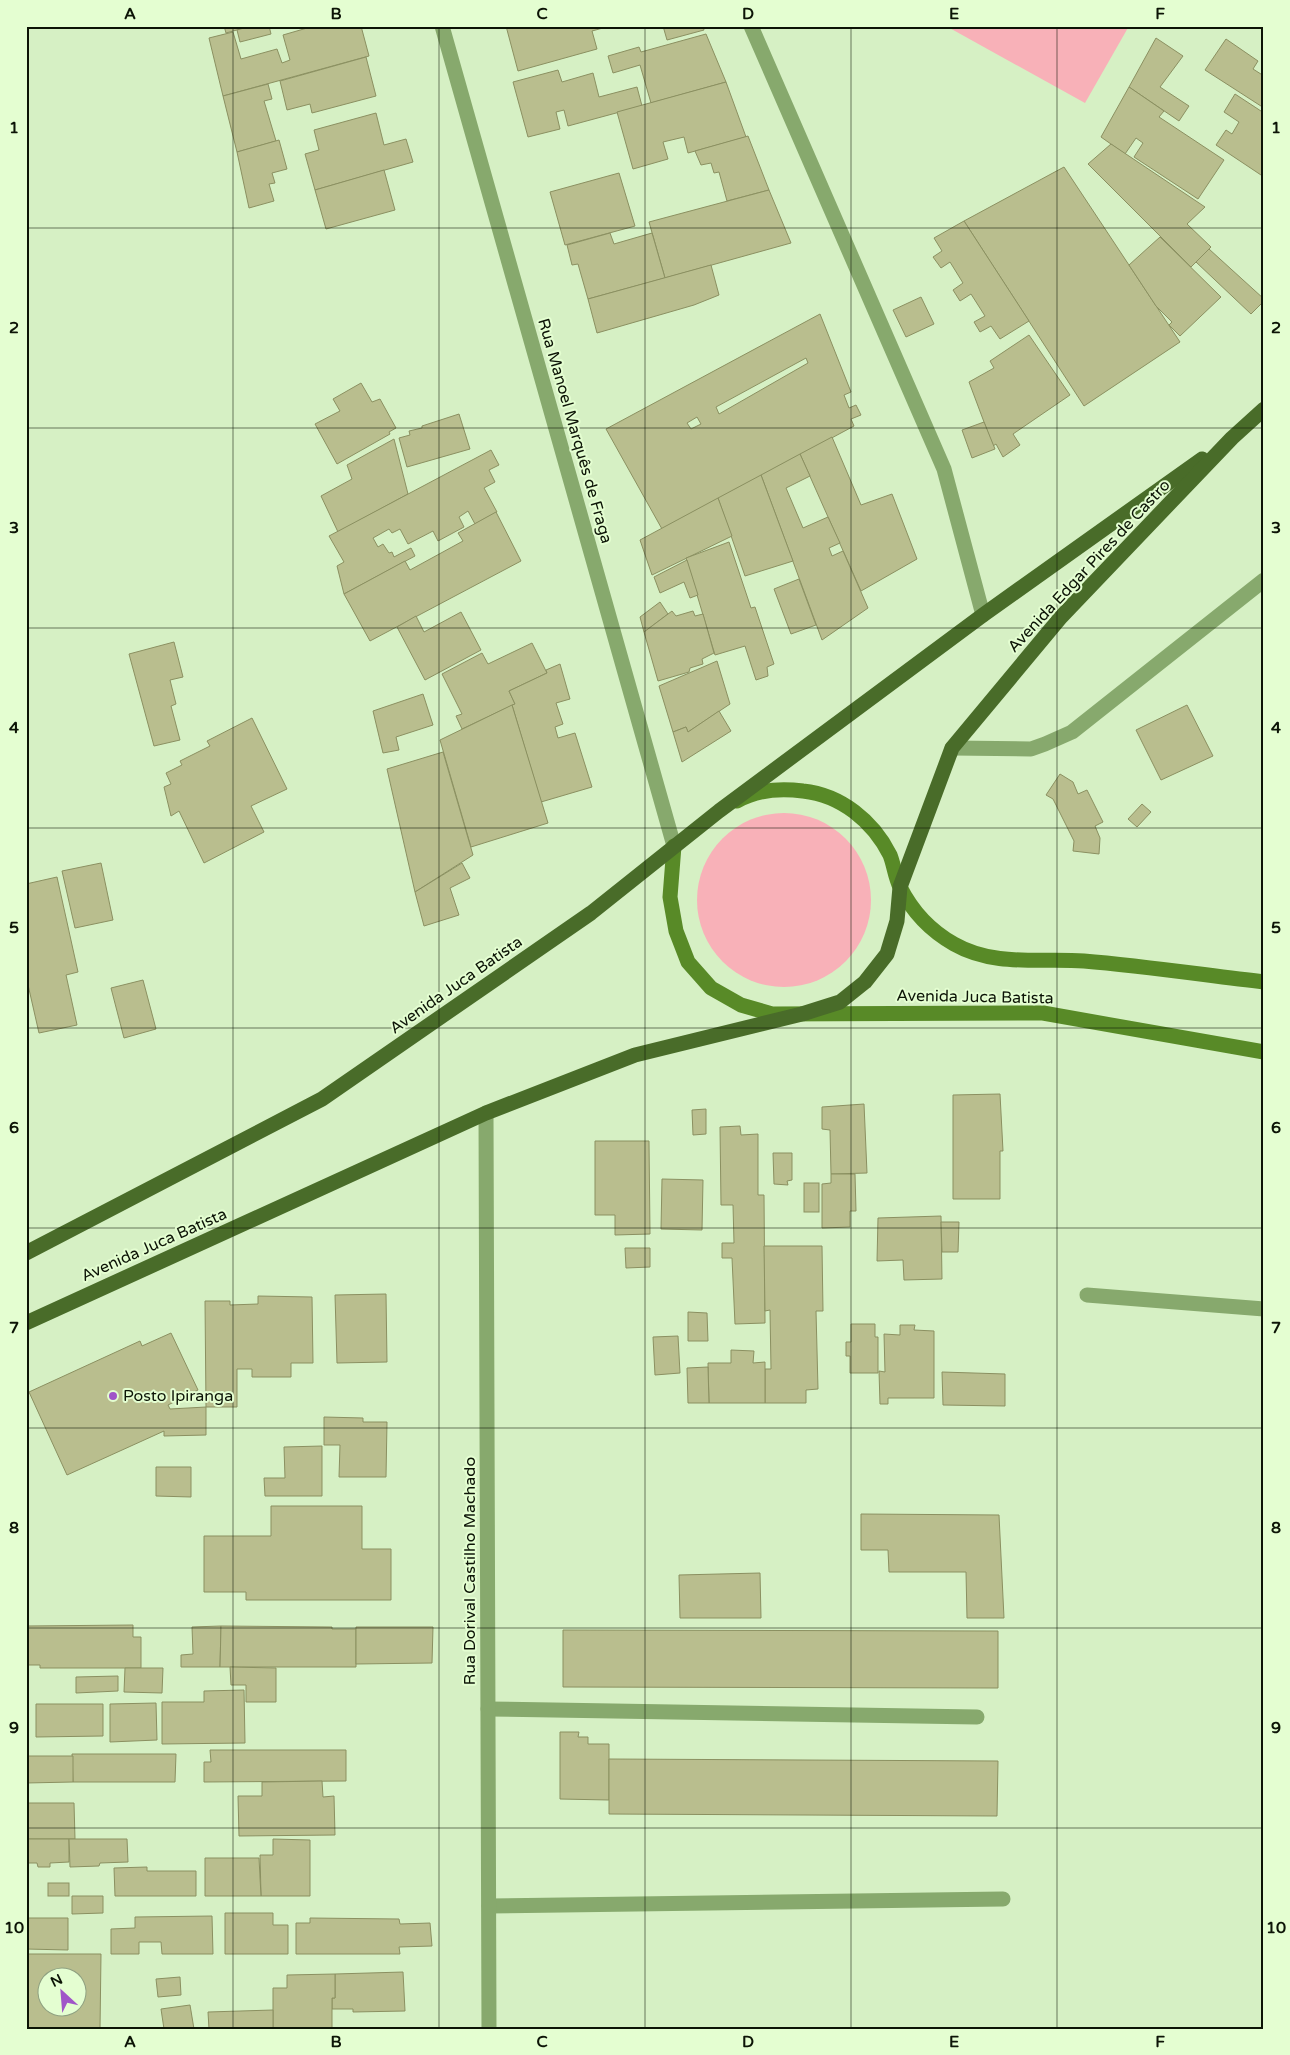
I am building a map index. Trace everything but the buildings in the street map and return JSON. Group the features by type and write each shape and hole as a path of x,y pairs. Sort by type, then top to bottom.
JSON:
{"main road":[{"name":"Avenida Edgar Pires de Castro","path":"802,1014 840,1002 865,982 888,954 897,921 900,887 952,748 1061,616 1232,438 1264,409"},
{"name":"Avenida Edgar Pires de Castro","path":"674,846 718,811 983,615 1232,438"},
{"path":"718,811 748,794 781,788 813,792 848,806 873,828 890,856 900,887 920,919 955,944 994,960 1082,961 1264,982"},
{"name":"Avenida Juca Batista","path":"674,846 670,897 676,931 688,962 711,988 741,1005 772,1014 1042,1013 1264,1052"},
{"name":"Avenida Juca Batista","path":"26,1253 322,1099 590,913 674,846"},
{"name":"Avenida Juca Batista","path":"26,1323 486,1114 635,1054 802,1014"}],"street":[{"name":"Rua Manoel Marquês de Fraga","path":"442,26 674,846"},
{"path":"751,26 944,469 983,615"},
{"path":"952,748 1031,749 1072,732 1264,580"},
{"name":"Rua Dorival Castilho Machado","path":"486,1114 489,2029"},
{"path":"1087,1295 1264,1309"},
{"path":"488,1709 977,1717"},
{"path":"489,1906 1003,1899"}],"shaded area":[{"path":"946,26 1129,26 1085,103"},
{"path":"775,813 793,813 817,819 832,827 846,838 857,852 865,867 870,883 870,917 865,933 857,948 846,962 832,973 809,984 793,987 775,987 751,981 736,973 722,962 711,948 700,925 697,909 697,891 703,867 711,852 722,838 736,827 759,816"}],"place":[{"name":"Posto Ipiranga","path":"113,1396"}]}
